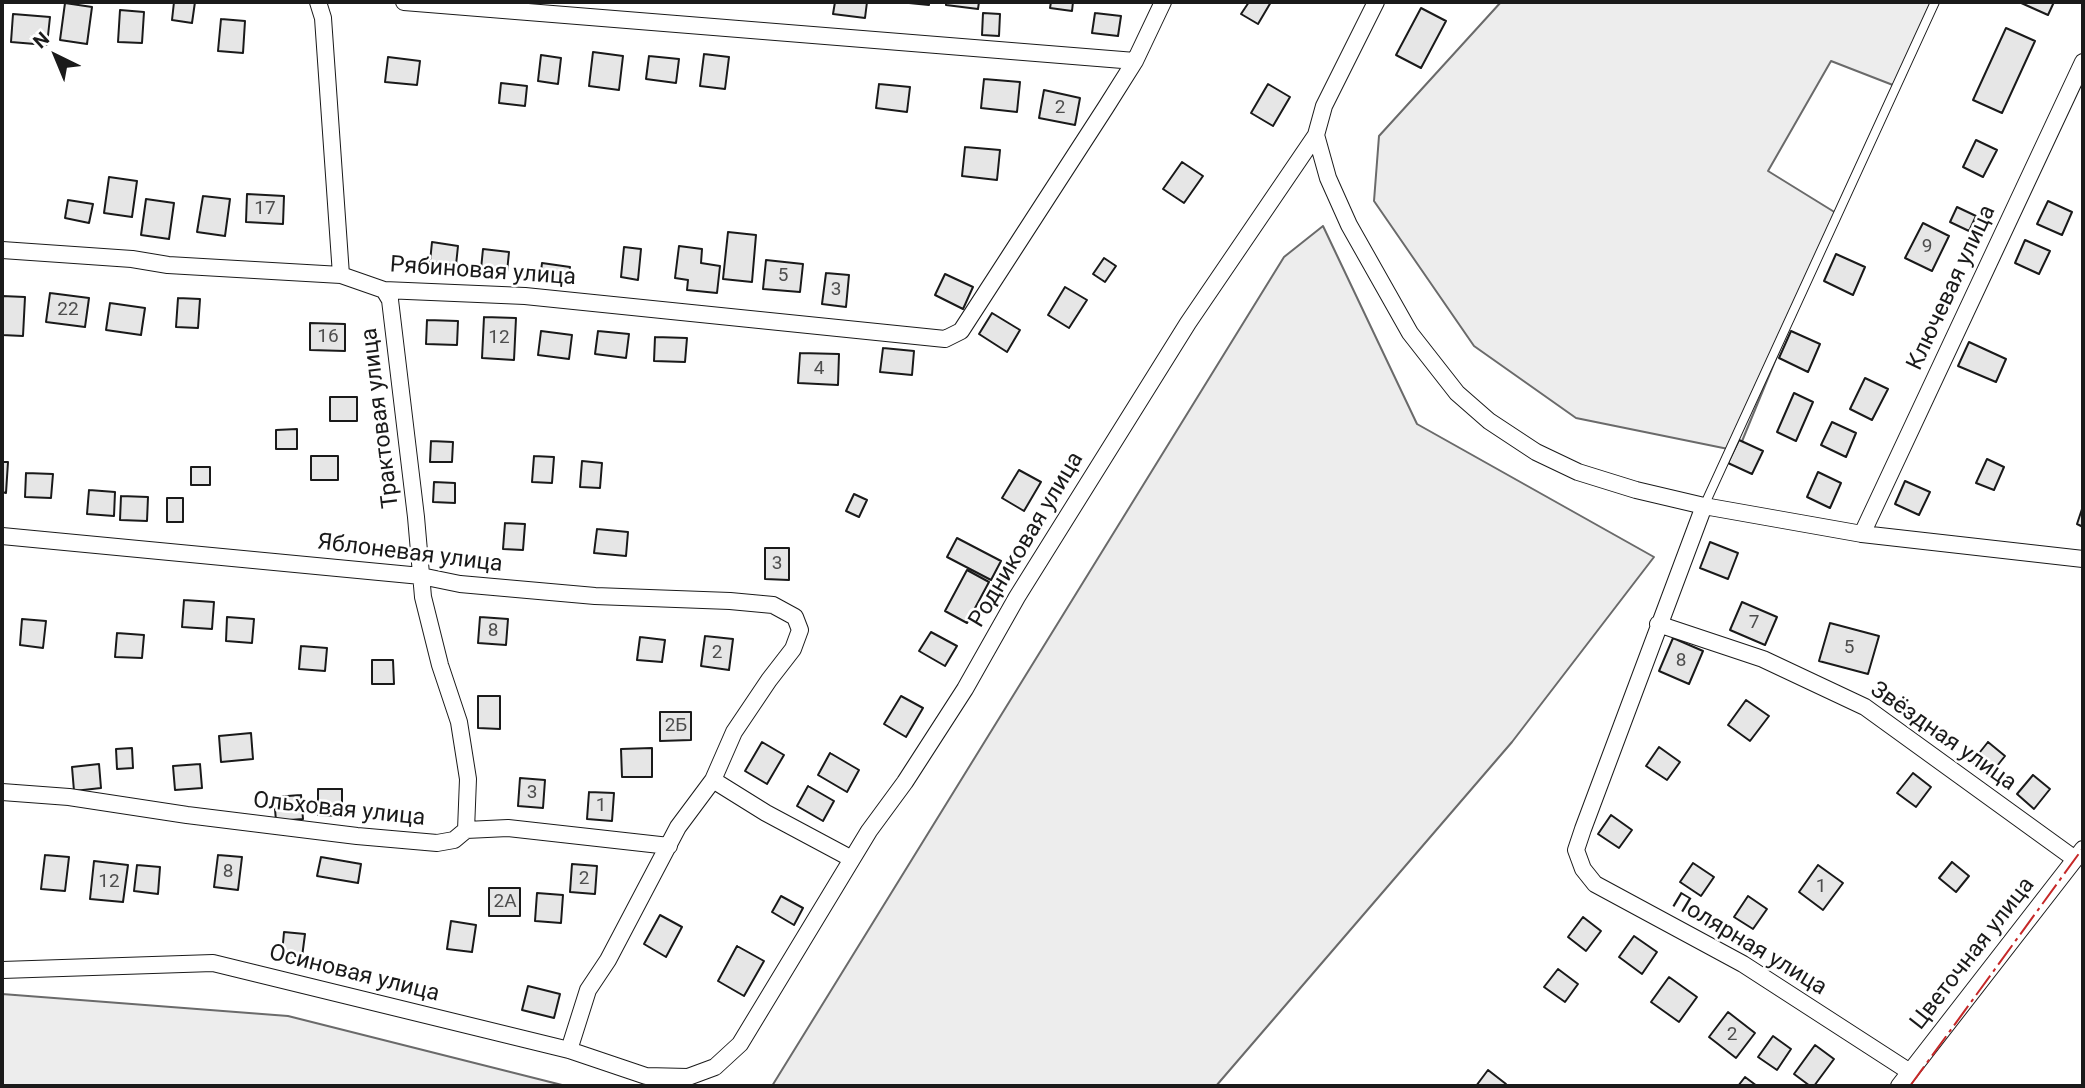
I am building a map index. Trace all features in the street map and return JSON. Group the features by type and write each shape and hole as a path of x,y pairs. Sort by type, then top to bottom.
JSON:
{"street":[{"path":"318,2 323,18 341,275"},
{"path":"404,2 1135,61 1163,2"},
{"name":"Родниковая улица","path":"688,1077 715,1067 740,1044 869,831 905,782 965,689 1024,586 1188,323 1316,135 1324,106 1376,2"},
{"name":"Рябиновая улица","path":"2,250 132,259 182,266 341,275 384,290 525,296 945,339 961,331 1135,61"},
{"name":"Ключевая улица","path":"1862,534 2083,62"},
{"path":"1316,135 1328,178 1349,225 1387,296 1410,332 1457,393 1498,427 1536,452 1567,467 1636,491 1704,506 1862,534 2083,559"},
{"name":"Трактовая улица","path":"384,290 390,300 422,597 459,722 468,779 466,830"},
{"path":"1658,624 1704,506"},
{"name":"Яблоневая улица","path":"2,536 421,576 460,584 595,596 730,601 773,605 785,609 795,617 800,630 793,649 734,732 713,780"},
{"name":"Полярная улица","path":"1658,624 1576,850 1583,869 1595,884 1743,964 1910,1072"},
{"name":"Звёздная улица","path":"1658,624 1763,659 1865,707 2079,854"},
{"path":"569,1050 589,990 608,960 678,827 713,780 766,813 852,859"},
{"name":"Ольховая улица","path":"2,792 69,797 187,815 437,843 454,840 466,830 508,828 669,846"},
{"name":"Цветочная улица","path":"1899,1086 2079,854"},
{"name":"Осиновая улица","path":"2,970 213,963 569,1050 646,1076 688,1077"}],"lane":[{"path":"1704,506 1935,2"}],"shaded area":[{"path":"1501,2 1935,2 1898,87 1831,61 1768,171 1836,213 1738,451 1576,418 1474,346 1374,201 1379,136"},
{"path":"1323,226 1417,424 1654,557 1512,742 1216,1086 772,1086 1284,257"},
{"path":"2,994 288,1016 566,1086 2,1086"}],"building":[{"path":"174,2 195,2 192,23 172,20"},
{"path":"835,2 867,2 865,18 833,14"},
{"path":"899,2 929,2 929,5"},
{"path":"946,2 979,2 978,9 946,5"},
{"path":"1051,2 1073,2 1072,11 1050,8"},
{"path":"1249,2 1271,2 1258,24 1241,14"},
{"path":"2019,2 2054,2 2048,15"},
{"path":"65,3 92,7 87,44 60,40"},
{"path":"1421,8 1446,21 1421,68 1396,55"},
{"path":"120,10 144,12 142,43 118,42"},
{"path":"983,13 1000,14 999,36 982,35"},
{"path":"1095,13 1121,16 1118,36 1092,33"},
{"path":"13,14 50,17 47,45 11,42"},
{"path":"221,19 245,21 243,53 218,51"},
{"path":"2006,28 2035,41 2002,113 1973,100"},
{"path":"593,52 623,56 619,90 589,86"},
{"path":"704,54 729,57 725,89 700,86"},
{"path":"541,55 561,58 558,84 538,81"},
{"path":"649,56 679,59 676,83 646,79"},
{"path":"388,57 420,61 417,85 385,82"},
{"path":"984,79 1020,82 1017,112 981,108"},
{"path":"501,83 527,86 525,106 499,103"},
{"path":"879,84 910,87 907,112 876,108"},
{"path":"1268,84 1290,97 1273,126 1251,113"},
{"path":"1044,90 1080,98 1075,125 1039,118"},
{"path":"1976,140 1997,150 1983,177 1963,167"},
{"path":"965,147 1000,150 997,180 962,176"},
{"path":"1182,162 1203,176 1184,203 1163,189"},
{"path":"109,177 137,181 132,217 104,213"},
{"path":"247,194 284,196 283,224 246,222"},
{"path":"203,196 230,199 225,236 197,232"},
{"path":"146,199 174,203 169,239 141,235"},
{"path":"68,200 93,204 89,223 65,218"},
{"path":"2048,201 2072,212 2062,235 2037,224"},
{"path":"1957,207 1976,216 1969,231 1950,222"},
{"path":"1923,223 1949,236 1932,271 1905,258"},
{"path":"728,232 756,235 752,282 723,279"},
{"path":"2025,240 2050,251 2039,274 2015,263"},
{"path":"432,242 458,246 456,265 430,262"},
{"path":"679,246 702,249 701,263 720,266 717,293 687,290 688,280 675,278"},
{"path":"624,247 641,249 638,280 621,277"},
{"path":"483,249 509,252 507,272 481,269"},
{"path":"1836,254 1865,267 1853,295 1824,281"},
{"path":"1104,258 1116,266 1105,282 1093,274"},
{"path":"766,260 803,264 800,292 763,289"},
{"path":"542,263 570,267 568,284 540,280"},
{"path":"826,273 849,275 846,307 822,304"},
{"path":"945,274 973,287 963,309 935,295"},
{"path":"1065,287 1087,300 1069,328 1048,315"},
{"path":"50,293 89,298 85,327 46,322"},
{"path":"2,296 25,297 23,336 2,335"},
{"path":"178,298 200,299 198,328 176,327"},
{"path":"110,303 145,308 141,335 106,330"},
{"path":"992,313 1020,330 1007,352 979,334"},
{"path":"484,317 516,318 514,360 482,358"},
{"path":"427,320 458,321 457,345 426,344"},
{"path":"310,323 345,324 345,351 310,350"},
{"path":"541,331 572,335 569,359 538,355"},
{"path":"598,331 629,334 626,358 595,354"},
{"path":"1791,331 1820,344 1808,372 1779,358"},
{"path":"655,337 687,338 685,362 654,361"},
{"path":"1969,342 2006,359 1996,382 1958,366"},
{"path":"883,348 914,351 912,375 880,372"},
{"path":"800,353 839,354 838,385 798,383"},
{"path":"1865,378 1888,389 1872,420 1850,409"},
{"path":"1794,393 1813,402 1796,441 1777,432"},
{"path":"330,397 357,397 357,421 330,421"},
{"path":"1832,422 1856,433 1846,457 1821,445"},
{"path":"297,429 297,449 276,449 276,430"},
{"path":"1739,440 1763,451 1752,474 1728,463"},
{"path":"431,441 453,442 452,462 430,462"},
{"path":"311,456 338,456 338,480 311,480"},
{"path":"534,456 554,457 552,483 532,482"},
{"path":"1987,459 2004,467 1994,490 1976,483"},
{"path":"582,461 602,463 600,488 580,487"},
{"path":"2,462 8,462 6,493 2,492"},
{"path":"191,467 210,467 210,485 191,485"},
{"path":"1019,470 1041,482 1024,511 1002,498"},
{"path":"1818,472 1841,483 1830,508 1807,497"},
{"path":"26,473 53,474 51,498 25,497"},
{"path":"1905,481 1930,492 1919,515 1895,504"},
{"path":"434,482 455,483 455,503 433,502"},
{"path":"89,490 115,492 114,516 87,514"},
{"path":"854,494 867,500 859,517 846,511"},
{"path":"121,496 148,497 147,521 120,520"},
{"path":"167,498 183,498 183,522 167,522"},
{"path":"2083,506 2083,527 2077,524"},
{"path":"505,523 525,524 523,550 503,549"},
{"path":"597,529 628,532 626,556 594,553"},
{"path":"957,538 1001,561 991,580 947,557"},
{"path":"1710,542 1738,553 1728,579 1700,568"},
{"path":"765,548 789,548 789,580 765,579"},
{"path":"967,570 989,582 967,623 945,611"},
{"path":"184,600 214,602 212,629 182,627"},
{"path":"1742,602 1777,617 1765,645 1730,630"},
{"path":"227,617 254,619 252,643 226,641"},
{"path":"480,617 508,619 506,645 478,643"},
{"path":"22,619 46,621 43,648 20,645"},
{"path":"1830,623 1879,636 1868,674 1819,661"},
{"path":"931,632 957,646 945,666 919,651"},
{"path":"117,633 144,635 142,658 115,657"},
{"path":"705,636 733,639 729,670 701,666"},
{"path":"640,637 665,640 662,662 637,660"},
{"path":"1673,638 1703,651 1689,684 1659,671"},
{"path":"301,646 327,648 325,671 299,669"},
{"path":"372,660 393,660 394,684 372,684"},
{"path":"478,696 500,696 500,729 478,728"},
{"path":"901,696 923,708 906,737 884,724"},
{"path":"1746,700 1769,716 1750,741 1728,725"},
{"path":"660,712 691,712 691,740 660,741"},
{"path":"251,733 253,759 221,762 219,736"},
{"path":"762,742 784,755 767,784 745,771"},
{"path":"1988,742 2005,756 1989,776 1972,762"},
{"path":"1659,747 1680,762 1667,780 1646,766"},
{"path":"132,748 133,768 117,769 116,749"},
{"path":"652,748 652,777 622,777 621,749"},
{"path":"830,753 859,770 847,792 818,775"},
{"path":"99,764 101,788 74,791 72,767"},
{"path":"200,764 202,788 175,790 173,766"},
{"path":"1913,773 1931,787 1916,807 1897,793"},
{"path":"2033,775 2050,789 2034,809 2017,794"},
{"path":"520,778 545,780 543,808 518,806"},
{"path":"808,786 834,801 823,821 797,806"},
{"path":"318,789 342,789 342,816 318,815"},
{"path":"589,792 614,793 612,821 587,819"},
{"path":"301,795 303,819 276,821 274,797"},
{"path":"1611,815 1632,830 1619,848 1598,834"},
{"path":"45,855 69,857 65,891 41,889"},
{"path":"218,855 242,857 238,890 214,887"},
{"path":"321,857 361,864 358,883 317,876"},
{"path":"94,861 128,865 123,902 90,899"},
{"path":"1952,862 1969,876 1956,892 1939,878"},
{"path":"1693,863 1714,877 1701,896 1680,882"},
{"path":"572,864 597,866 595,894 570,892"},
{"path":"137,865 160,867 158,894 134,891"},
{"path":"1818,865 1843,883 1823,910 1799,892"},
{"path":"489,888 520,888 520,916 489,916"},
{"path":"537,893 563,895 561,923 535,921"},
{"path":"781,896 803,908 794,925 772,912"},
{"path":"1748,896 1767,909 1753,929 1734,917"},
{"path":"660,915 682,927 666,957 644,944"},
{"path":"1583,917 1601,931 1586,951 1568,937"},
{"path":"451,921 476,925 472,952 447,949"},
{"path":"284,932 305,934 302,957 282,954"},
{"path":"1634,936 1657,952 1642,974 1619,957"},
{"path":"737,946 764,961 744,996 718,981"},
{"path":"1558,969 1578,984 1565,1002 1544,987"},
{"path":"1669,977 1697,997 1679,1022 1651,1002"},
{"path":"528,986 560,994 554,1018 522,1010"},
{"path":"1728,1012 1755,1033 1736,1058 1709,1037"},
{"path":"1773,1036 1791,1049 1777,1070 1758,1057"},
{"path":"1815,1045 1834,1059 1814,1086 1810,1086 1794,1074"},
{"path":"1488,1070 1506,1084 1476,1086"},
{"path":"1745,1077 1757,1086 1738,1086"}],"power":[{"path":"1910,1086 2083,848"}]}
